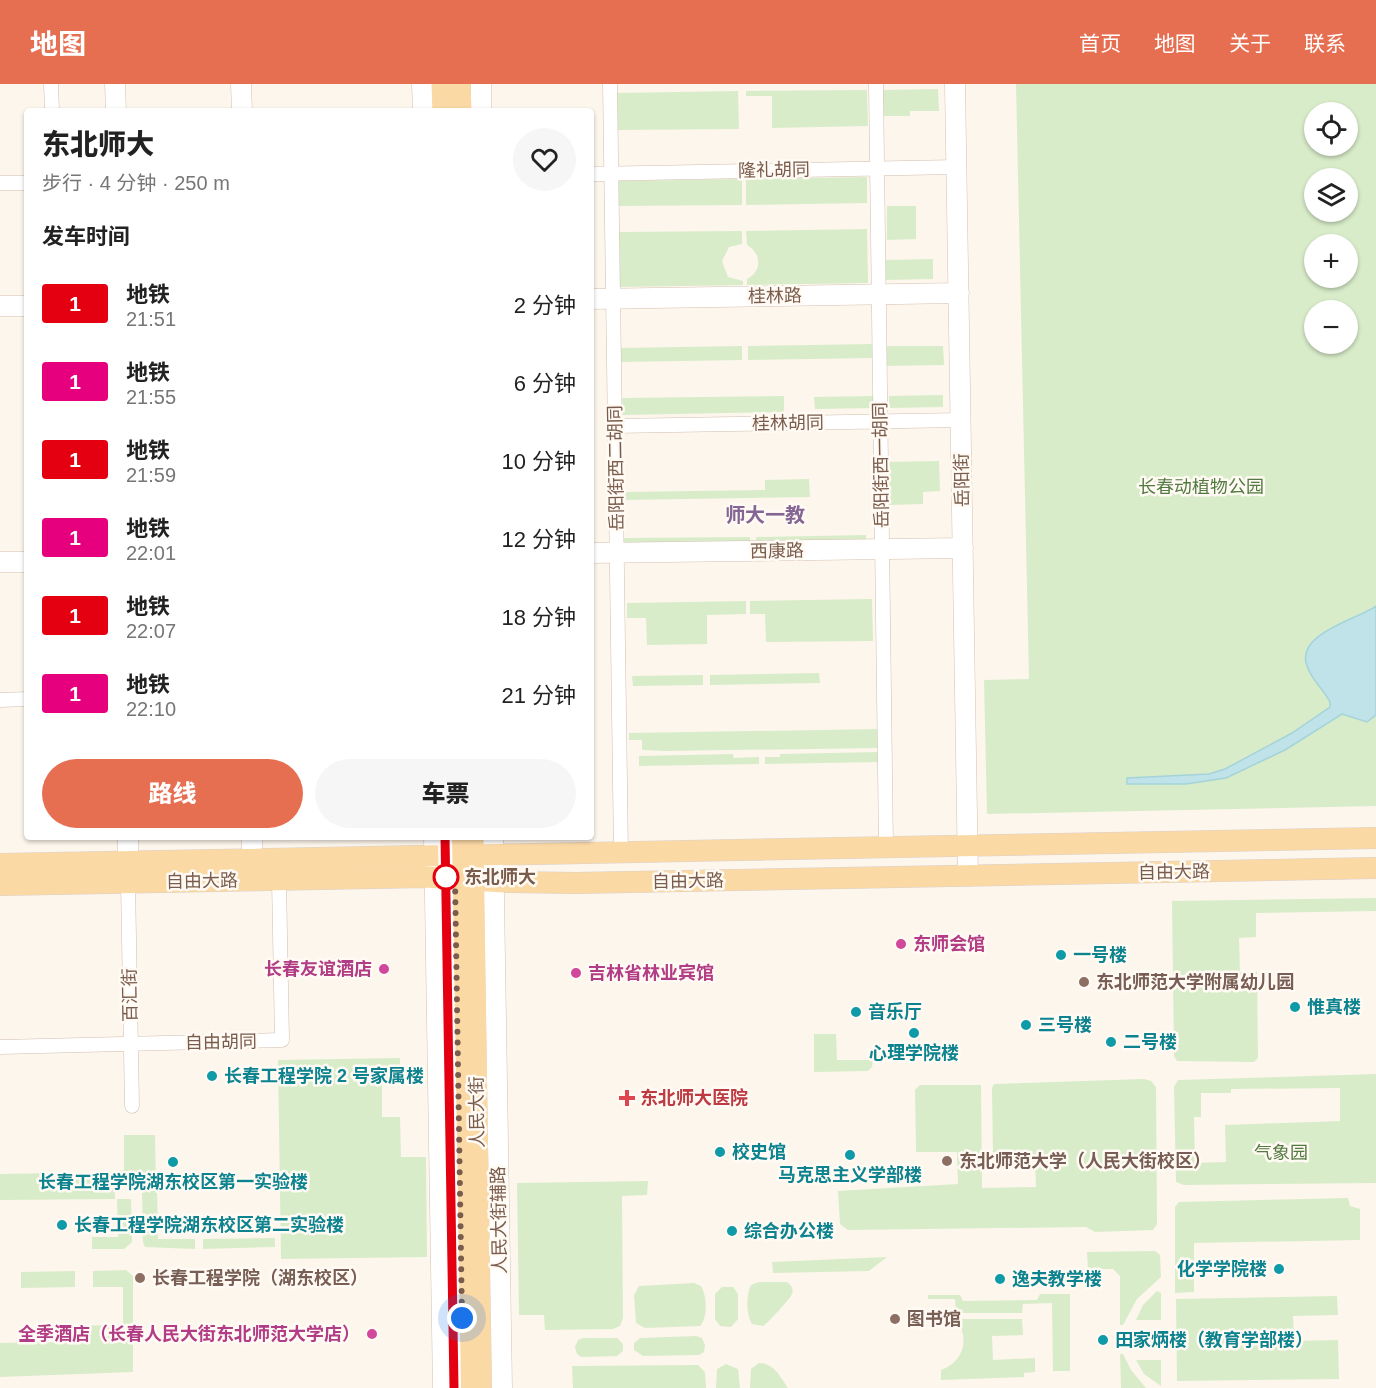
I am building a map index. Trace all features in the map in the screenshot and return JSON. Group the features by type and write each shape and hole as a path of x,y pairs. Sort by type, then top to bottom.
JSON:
{"main road":[{"path":"442,84 443,108"},
{"path":"460,84 461,108"},
{"name":"自由大路","path":"0,885 252,860 464,846 621,852 1376,838"},
{"name":"人民大街","path":"463,1388 464,846"},
{"name":"自由大路","path":"0,864 279,880 968,876 1376,868"},
{"name":"人民大街","path":"464,880 482,1388"}],"street":[{"path":"51,84 52,108"},
{"path":"115,84 116,108"},
{"path":"241,84 242,108"},
{"path":"423,84 423,108"},
{"path":"481,84 481,108"},
{"name":"岳阳街西二胡同","path":"610,84 621,852"},
{"name":"岳阳街西一胡同","path":"876,84 886,846"},
{"name":"岳阳街","path":"955,84 968,876"},
{"name":"隆礼胡同","path":"594,174 956,167"},
{"path":"0,183 24,183"},
{"name":"桂林路","path":"594,299 958,293"},
{"path":"0,306 24,306"},
{"name":"桂林胡同","path":"615,426 961,420"},
{"name":"西康路","path":"594,553 963,548"},
{"path":"0,562 24,562"},
{"path":"0,700 24,699"},
{"name":"百汇街","path":"128,840 132,1107"},
{"path":"252,840 252,860"},
{"name":"人民大街辅路","path":"464,846 464,880 502,1388"},
{"name":"自由胡同","path":"0,1047 282,1040 279,880"},
{"path":"443,1388 464,880"}],"green space":[{"name":"长春动植物公园","path":"1016,84 1376,84 1376,806 987,814 984,680 1029,679"},
{"path":"938,89 939,111 910,111 910,116 883,116 883,90"},
{"path":"867,90 868,126 772,128 772,96 746,96 746,91"},
{"path":"738,91 739,129 616,130 615,93"},
{"path":"867,177 867,203 746,205 746,179"},
{"path":"742,179 742,205 619,206 619,181"},
{"path":"887,206 916,206 916,239 887,240"},
{"path":"867,229 868,283 747,285 747,279 758,267 758,258 747,245 746,231"},
{"path":"742,231 742,244 729,247 722,261 728,277 743,281 743,285 620,287 619,232"},
{"path":"933,259 933,279 886,280 886,260"},
{"path":"874,344 874,358 748,360 748,346"},
{"path":"742,346 742,360 620,362 620,348"},
{"path":"883,346 943,346 944,365 883,366"},
{"path":"943,395 943,407 889,408 889,396"},
{"path":"784,396 784,412 623,415 622,398"},
{"path":"873,396 873,408 815,409 814,397"},
{"path":"939,461 940,491 923,492 923,504 888,505 887,462"},
{"path":"809,479 810,497 624,500 624,492 765,490 765,480"},
{"path":"866,535 866,544 757,546 756,537"},
{"path":"750,537 750,546 624,548 624,538"},
{"path":"872,599 873,641 766,642 765,614 750,614 750,601"},
{"path":"746,601 746,614 707,615 707,644 647,645 646,618 627,618 627,603"},
{"path":"819,673 820,683 710,685 710,675"},
{"path":"703,675 703,685 633,686 632,676"},
{"path":"880,729 880,748 664,751 642,750 642,740 629,740 629,733"},
{"path":"880,752 880,762 765,764 765,757 780,757 780,754"},
{"path":"733,754 734,758 759,757 759,764 639,766 639,756"},
{"path":"1376,898 1376,911 1256,913 1256,937 1239,938 1240,972 1257,972 1258,1058 1254,1062 1177,1061 1174,1056 1172,901"},
{"path":"814,1034 836,1034 837,1060 873,1060 872,1067 868,1071 814,1072"},
{"path":"400,1058 400,1081 382,1081 382,1117 400,1117 401,1157 426,1157 427,1257 281,1259 278,1060"},
{"name":"气象园","path":"1376,1074 1376,1183 1184,1185 1176,1182 1174,1087 1178,1080","holes":["1340,1088 1340,1121 1225,1125 1226,1162 1195,1163 1194,1117 1201,1117 1201,1093 1231,1093 1231,1089"]},
{"path":"1144,1079 1151,1081 1156,1087 1157,1224 1153,1230 1095,1232 1086,1227 848,1230 840,1224 838,1191 958,1184 957,1152 916,1152 915,1090 920,1085 981,1085 982,1188 1036,1187 1035,1156 993,1157 992,1088 994,1084"},
{"path":"124,1135 155,1135 156,1183 118,1175 116,1171 124,1170"},
{"path":"114,1172 115,1199 0,1200 0,1174"},
{"path":"648,1181 647,1195 622,1196 623,1318 620,1326 613,1329 545,1330 544,1315 519,1315 517,1183"},
{"path":"142,1191 157,1191 158,1239 195,1239 195,1249 145,1247"},
{"path":"1348,1198 1350,1206 1360,1209 1360,1240 1194,1243 1194,1292 1175,1293 1175,1207 1179,1202"},
{"path":"117,1199 131,1199 132,1242 124,1249 92,1249 92,1237 118,1237"},
{"path":"275,1238 275,1247 203,1249 203,1239"},
{"path":"1155,1251 1160,1255 1161,1277 1137,1299 1123,1325 1120,1325 1120,1276 1113,1269 1088,1269 1087,1252"},
{"path":"887,1257 869,1271 773,1273 772,1262"},
{"path":"126,1270 133,1276 133,1372 0,1377 0,1343 65,1342 65,1326 123,1325 123,1287 93,1287 93,1271"},
{"path":"75,1271 75,1287 21,1288 21,1272"},
{"path":"759,1282 787,1282 793,1290 787,1301 763,1326 752,1324 747,1304 751,1285"},
{"path":"694,1283 701,1286 705,1301 704,1318 700,1326 645,1328 636,1323 634,1295 639,1286"},
{"path":"722,1287 733,1287 738,1294 738,1319 731,1327 720,1326 715,1319 715,1294"},
{"path":"1157,1291 1161,1293 1161,1320 1136,1320 1143,1305"},
{"path":"1040,1294 1070,1294 1070,1371 1053,1371 1052,1303 1023,1304 1022,1313 956,1313 955,1299 928,1299 928,1295 960,1295 963,1301 1037,1300"},
{"path":"1337,1296 1338,1315 1293,1316 1294,1341 1338,1340 1339,1379 1177,1381 1176,1299"},
{"path":"956,1319 1022,1319 1023,1335 992,1336 993,1360 1035,1358 1035,1372 1024,1373 1024,1377 941,1380 941,1370 955,1361 962,1349 963,1334"},
{"path":"696,1336 702,1338 705,1345 704,1352 699,1355 643,1356 634,1350 634,1343 640,1338"},
{"path":"617,1338 623,1344 623,1351 617,1356 581,1357 577,1354 575,1347 578,1340"},
{"path":"1120,1354 1123,1354 1131,1370 1146,1388 1121,1388"},
{"path":"1136,1360 1161,1360 1161,1386 1144,1374"},
{"path":"759,1363 773,1368 788,1388 750,1388 751,1369"},
{"path":"726,1364 738,1369 740,1388 716,1388 717,1369"},
{"path":"698,1365 705,1372 706,1388 573,1388 572,1366"}],"water":[{"path":"1376,606 1376,715 1367,722 1342,714 1285,750 1226,778 1186,784 1127,784 1127,778 1209,774 1225,769 1292,733 1330,707 1330,702 1307,666 1306,655 1310,645 1330,629"}],"metro line":[{"name":"1","path":"445,840 454,1388"}],"place":[{"name":"东北师大","path":"446,877"},
{"name":"东师会馆","path":"901,944"},
{"name":"一号楼","path":"1061,955"},
{"name":"长春友谊酒店","path":"384,969"},
{"name":"吉林省林业宾馆","path":"576,973"},
{"name":"东北师范大学附属幼儿园","path":"1084,982"},
{"name":"惟真楼","path":"1295,1007"},
{"name":"音乐厅","path":"856,1012"},
{"name":"三号楼","path":"1026,1025"},
{"name":"心理学院楼","path":"914,1033"},
{"name":"二号楼","path":"1111,1042"},
{"name":"长春工程学院 2 号家属楼","path":"212,1076"},
{"name":"东北师大医院","path":"627,1098"},
{"name":"校史馆","path":"720,1152"},
{"name":"马克思主义学部楼","path":"850,1155"},
{"name":"东北师范大学（人民大街校区）","path":"947,1161"},
{"name":"长春工程学院湖东校区第一实验楼","path":"173,1162"},
{"name":"长春工程学院湖东校区第二实验楼","path":"62,1225"},
{"name":"综合办公楼","path":"732,1231"},
{"name":"化学学院楼","path":"1279,1269"},
{"name":"长春工程学院（湖东校区）","path":"140,1278"},
{"name":"逸夫教学楼","path":"1000,1279"},
{"name":"图书馆","path":"895,1319"},
{"name":"全季酒店（长春人民大街东北师范大学店）","path":"372,1334"},
{"name":"田家炳楼（教育学部楼）","path":"1103,1340"}],"district":[{"name":"师大一教","path":"765,515"}],"route":[{"path":"446,877 455,879 462,1318"}]}
